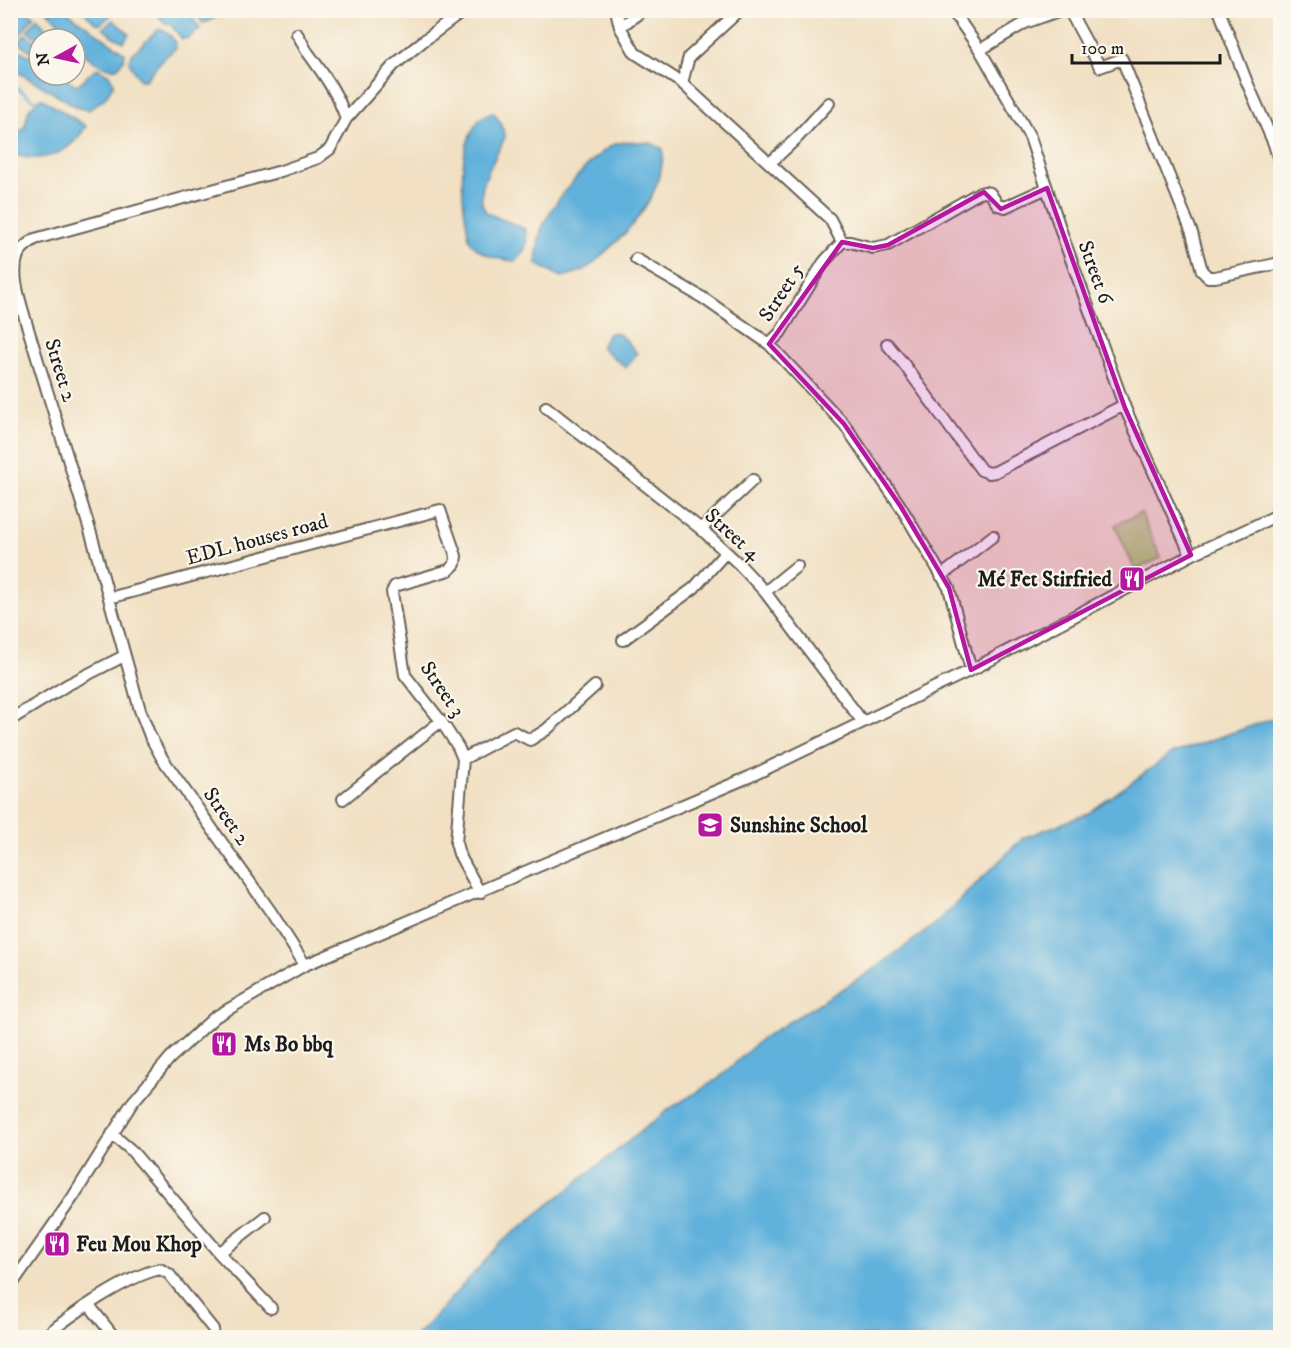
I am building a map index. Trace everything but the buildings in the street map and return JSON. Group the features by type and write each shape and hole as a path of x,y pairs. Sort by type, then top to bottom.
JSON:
{"street":[{"name":"Street 2","path":"304,966 271,912 162,758 150,736 140,710 109,598 26,322 15,267 18,254 35,239 281,171 318,158 330,149 346,119 394,65 465,10"},
{"path":"616,10 620,27 635,52 682,83 770,163 830,219 842,242 873,248 888,244 976,194 990,193 999,205 1005,207 1047,188"},
{"path":"620,27 643,10"},
{"path":"682,83 689,57 740,10"},
{"name":"Street 6","path":"952,10 980,50 1030,137 1124,405 1191,555"},
{"path":"980,50 1025,23 1061,10"},
{"path":"1069,10 1100,66 1122,59 1189,224 1202,271 1208,277 1215,277 1281,263"},
{"path":"1219,10 1281,164"},
{"path":"297,34 328,79 346,119"},
{"path":"770,163 829,103"},
{"name":"Street 5","path":"842,242 824,262 780,333 769,344 844,424 901,507 949,588 971,670"},
{"path":"636,259 703,298 769,344"},
{"path":"887,344 981,470 989,473 996,472 1124,405"},
{"name":"Street 4","path":"546,407 726,552 765,592 862,721"},
{"path":"700,529 753,480"},
{"name":"EDL houses road","path":"109,598 440,510"},
{"name":"Street 3","path":"440,510 456,556 455,564 449,570 395,586 392,592 405,675 441,721 463,759"},
{"path":"10,1287 74,1197 132,1103 170,1058 215,1017 304,966 750,777 971,670 1191,555 1281,514"},
{"path":"941,576 993,536"},
{"path":"623,640 694,588 726,552"},
{"path":"765,592 796,566"},
{"path":"10,720 67,685 124,656"},
{"path":"480,892 459,854 456,843 463,759 514,732 530,740 546,730 595,686"},
{"path":"343,799 441,721"},
{"path":"112,1134 131,1150 219,1253 271,1308"},
{"path":"219,1253 265,1217"},
{"path":"43,1338 63,1321 89,1305 147,1272 160,1269 169,1274 213,1329"},
{"path":"89,1305 115,1338"}],"highlighted area":[{"path":"1047,188 1125,408 1191,555 971,670 949,588 901,507 844,424 769,344 842,242 873,248 888,245 984,192 1001,209"}],"green space":[{"path":"1141,513 1161,558 1135,570 1115,525"}],"water":[{"path":"20,11 27,11 34,16 16,40 11,35 11,25"},
{"path":"47,11 66,11 125,53 123,61 117,68 99,64 87,55 87,27 63,27"},
{"path":"83,11 108,11 111,15 101,24 95,23"},
{"path":"158,11 188,11 200,29 188,38 182,39 171,25 165,23 157,14"},
{"path":"195,11 226,11 202,23"},
{"path":"37,18 46,27 30,27"},
{"path":"113,20 129,34 124,42 103,28"},
{"path":"159,29 170,36 176,48 145,80 140,80 129,63 132,54"},
{"path":"25,34 27,35 27,49 19,43"},
{"path":"10,44 27,55 27,77 11,68"},
{"path":"98,68 109,75 114,84 105,98 89,110 79,108 43,87 87,87 87,77"},
{"path":"41,98 86,126 71,144 54,155 33,158 11,154 11,136 24,129 29,109"},
{"path":"494,113 501,123 505,137 483,186 483,205 487,213 525,229 526,247 515,261 490,256 473,245 469,237 465,213 462,185 464,155 468,141 481,118"},
{"path":"617,143 651,143 663,149 658,180 635,221 614,245 582,271 562,277 536,264 542,228 563,194 584,169 605,150"},
{"path":"616,332 637,353 626,368 601,347 608,334"},
{"path":"1280,716 1280,1337 413,1337 424,1328 503,1241 669,1109 718,1079 761,1039 870,972 934,925 1023,838 1087,814 1171,754"}],"waterway":[{"path":"10,83 37,102"}],"place":[{"name":"Mé Fet Stirfried","path":"1132,579"},
{"name":"Sunshine School","path":"710,825"},
{"name":"Ms Bo bbq","path":"224,1044"},
{"name":"Feu Mou Khop","path":"57,1244"}]}
